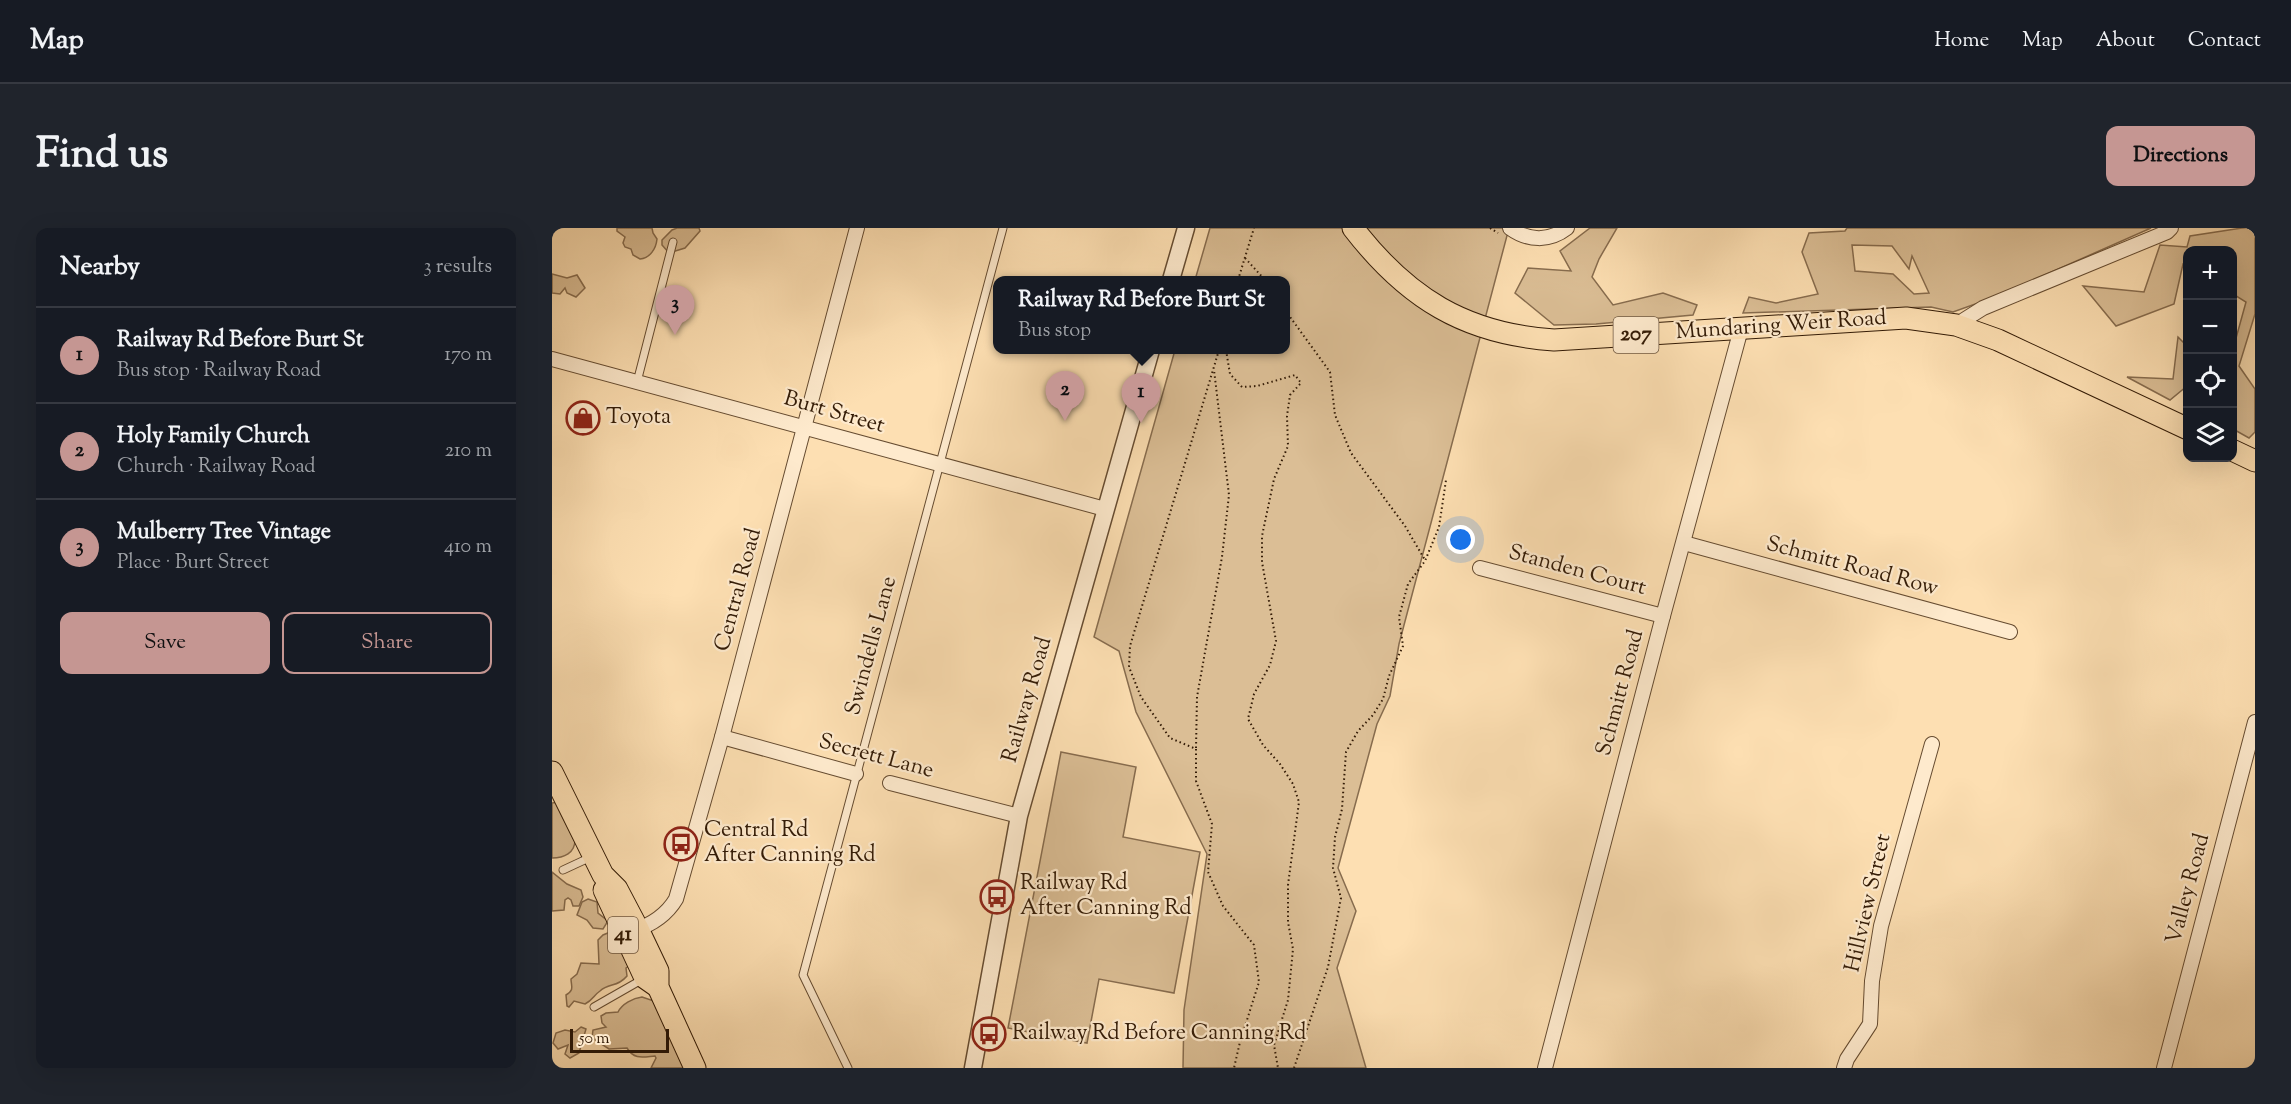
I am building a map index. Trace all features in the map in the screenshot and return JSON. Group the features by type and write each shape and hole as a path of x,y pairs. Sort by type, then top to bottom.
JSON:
{"main road":[{"name":"Mundaring Weir Road","path":"1353,228 1380,262 1419,295 1467,321 1508,334 1554,340 1906,318 1956,325 1998,340 2183,427"},
{"path":"2237,452 2255,461"},
{"name":"41","path":"552,772 603,875 604,894 658,971 652,983 695,1068"}],"street":[{"name":"Central Road","path":"630,932 666,914 676,899 722,737 857,228"},
{"path":"1172,276 1186,228"},
{"path":"1510,228 1523,236 1535,239 1545,238 1566,228"},
{"path":"1956,325 1983,308 2167,232 2171,228"},
{"name":"Schmitt Road","path":"1545,1068 1663,616 1741,329"},
{"name":"Railway Road","path":"973,1068 1019,816 1150,354"},
{"name":"Burt Street","path":"552,359 1105,509"},
{"name":"Schmitt Road Row","path":"1684,543 2010,632"},
{"name":"Standen Court","path":"1480,568 1663,616"},
{"name":"Valley Road","path":"2164,1068 2255,722"},
{"name":"Secrett Lane","path":"722,737 856,774"},
{"name":"Hillview Street","path":"1844,1068 1847,1059 1870,1024 1872,981 1881,926 1932,744"},
{"name":"Secrett Lane","path":"890,783 1019,816"}],"lane":[{"name":"Swindells Lane","path":"848,1068 803,975 1004,228"},
{"path":"637,382 673,242"},
{"path":"563,870 593,856"},
{"path":"594,1006 652,983"}],"path":[{"path":"1239,276 1254,228"},
{"path":"1245,258 1261,276"},
{"path":"1290,317 1330,372 1335,415 1351,453 1405,526 1425,561"},
{"path":"1196,749 1170,738 1141,697 1129,667 1130,646 1218,354"},
{"path":"1227,354 1230,374 1242,387 1257,386 1295,375 1301,383 1290,395 1287,416 1288,446 1274,478 1262,536 1262,562 1276,641 1270,665 1254,694 1248,719 1263,746 1280,764 1293,784 1299,802 1288,885 1287,922 1293,948 1288,1000 1274,1045 1278,1068"},
{"path":"1214,368 1229,495 1222,558 1197,697 1196,781 1212,824 1208,872 1223,906 1254,945 1259,982 1234,1068"},
{"path":"1294,1068 1328,967 1341,897 1333,868 1335,837 1342,809 1346,752 1358,731 1373,715 1383,699 1389,676 1403,646 1399,617 1407,584 1425,561 1439,526 1446,480"}],"shaded area":[{"path":"617,228 652,228 657,239 650,255 640,259 633,255 631,249 625,247 623,243 625,237 617,231"},
{"path":"677,228 699,228 700,231 685,248 669,253 662,245 662,240"},
{"path":"1210,228 1509,228 1399,644 1390,696 1377,724 1338,868 1356,911 1337,968 1366,1068 1183,1068 1184,1010 1207,854 1136,712 1119,651 1094,637 1174,354 1290,354 1290,276 1196,276"},
{"path":"1590,228 1617,228 1599,259 1592,277 1613,305 1663,293 1697,305 1693,315 1596,324 1554,325 1515,293 1528,268 1571,271 1560,251"},
{"path":"1847,228 2151,228 1995,297 1953,312 1931,307 1743,313 1749,297 1776,303 1818,294 1802,252 1809,233 1845,231","holes":["1852,245 1892,246 1909,269 1912,256 1929,293 1914,294 1893,274 1855,271"]},
{"path":"2255,228 2255,314 2239,366 2255,389 2255,432 2249,438 2237,431 2237,335 2246,302 2237,296 2237,246 2187,246 2190,236"},
{"path":"2160,245 2183,247 2183,264 2174,304 2116,326 2083,286 2144,292"},
{"path":"552,274 567,278 577,275 585,288 576,297 567,293 565,288 560,294 552,293"},
{"path":"2178,337 2183,342 2183,389 2170,400 2127,377 2173,379"},
{"path":"1061,752 1136,767 1123,837 1200,852 1174,993 1099,979 1087,1043 1008,1028"},
{"path":"559,802 575,845 568,854 552,858 552,803"},
{"path":"552,872 567,884 581,890 583,897 579,906 573,906 568,898 565,900 564,910 552,911"},
{"path":"588,899 597,902 598,913 608,921 603,929 593,928 587,920 577,915 582,902"},
{"path":"615,930 633,963 626,968 627,976 620,982 603,989 585,1004 574,1001 569,1007 567,1006 566,995 572,990 571,979 577,974 581,963 599,964 598,940"},
{"path":"642,997 654,1001 694,1068 651,1068 655,1056 636,1056 627,1048 609,1049 592,1038 593,1030 606,1027 602,1023 601,1016 618,1012 628,1002"},
{"path":"581,1027 586,1029 579,1053 570,1058 565,1054 568,1045 558,1049 553,1043 556,1033 565,1030 575,1032"}],"place":[{"name":"Mulberry Tree Vintage","path":"675,335"},
{"name":"Toyota","path":"583,418"},
{"name":"Holy Family Church","path":"1065,421"},
{"name":"Railway Rd Before Burt St","path":"1141,423"},
{"name":"Central Rd After Canning Rd","path":"681,844"},
{"name":"Railway Rd After Canning Rd","path":"997,897"},
{"name":"Railway Rd Before Canning Rd","path":"989,1034"}]}
